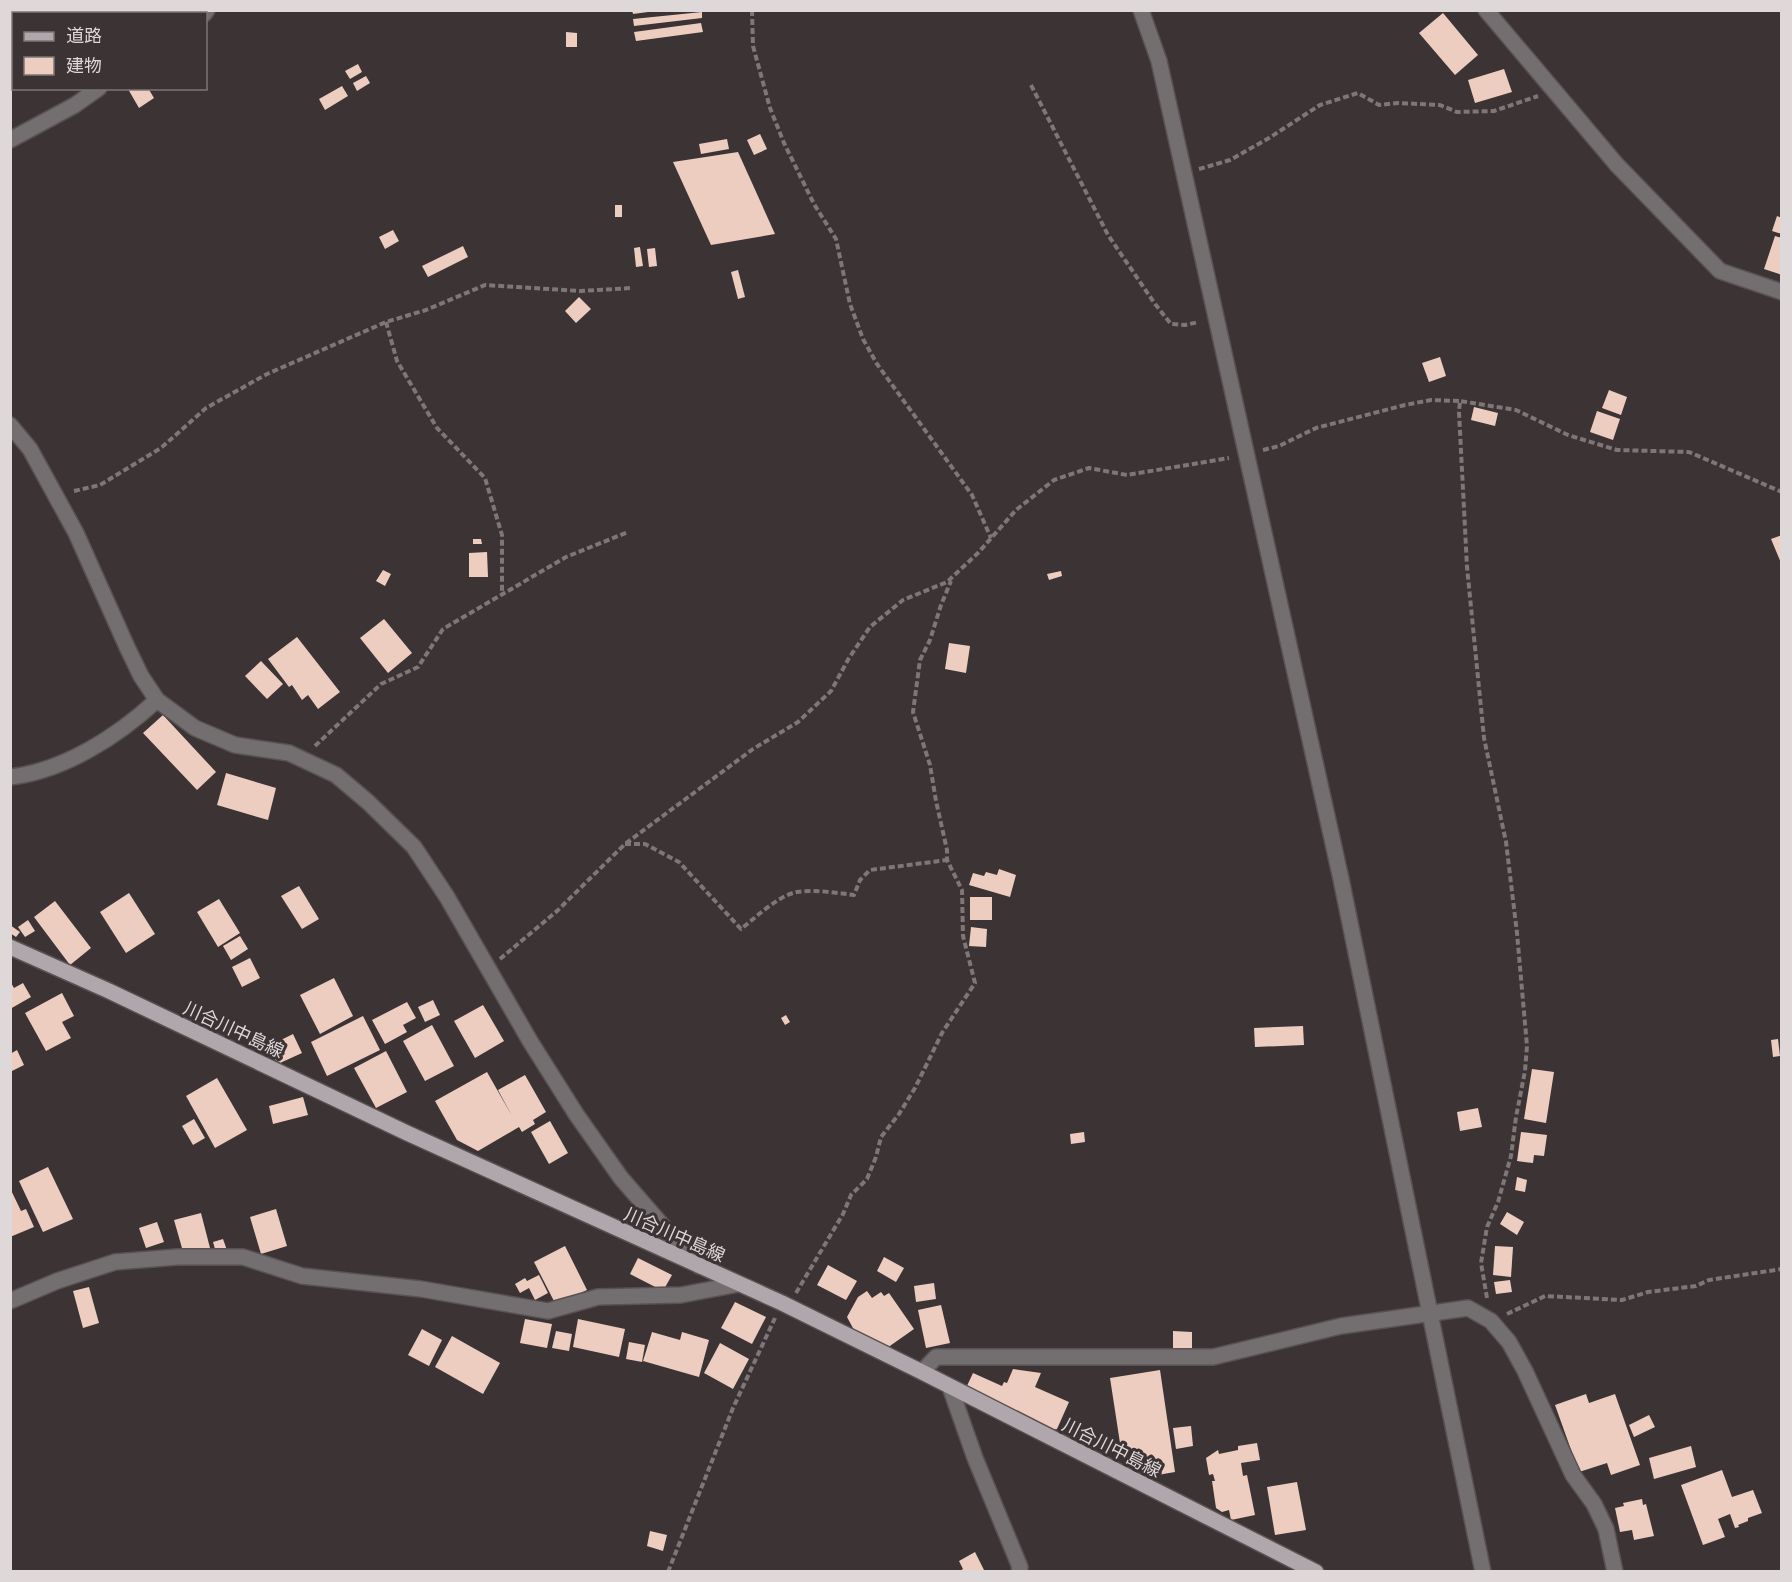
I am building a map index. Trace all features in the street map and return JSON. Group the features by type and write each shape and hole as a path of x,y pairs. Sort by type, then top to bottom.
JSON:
{"main road":[{"name":"川合川中島線","path":"10,947 119,996 407,1133 785,1305 1316,1572"}],"street":[{"path":"1141,10 1159,61 1341,879 1483,1572"},
{"path":"1486,10 1617,165 1720,271 1782,292"},
{"path":"10,140 75,105 96,90"},
{"path":"10,425 30,449 76,533 141,676 157,700 195,728 235,745 289,753 336,775 414,847 447,897 553,1078 621,1178 701,1268"},
{"path":"10,777 31,775 92,748 136,718 157,700"},
{"path":"10,1301 57,1281 115,1262 177,1257 243,1257 302,1276 421,1289 548,1311 598,1297 681,1295 739,1284"},
{"path":"922,1372 936,1357 1213,1357 1341,1326 1468,1308 1491,1321 1509,1342 1525,1371 1573,1475 1594,1504 1606,1529 1615,1572"},
{"path":"950,1387 975,1458 1020,1567 1019,1572"}],"path":[{"path":"752,10 753,46 770,108 784,143 814,204 836,239 850,304 863,339 878,364 972,495 991,538"},
{"path":"1031,86 1108,235 1155,304 1171,324 1185,325 1216,318"},
{"path":"1183,173 1230,160 1320,105 1358,93 1379,105 1398,103 1440,105 1457,112 1494,111 1552,89"},
{"path":"56,496 100,485 161,448 206,408 267,374 386,322 426,310 485,285 580,291 632,288"},
{"path":"386,322 397,361 437,428 485,478 502,535 502,594"},
{"path":"488,969 557,911 625,844 753,749 798,722 831,691 849,658 870,627 903,600 947,582 978,554 1016,510 1054,480 1089,468 1127,476 1246,455 1279,446 1316,428 1405,405 1431,400 1460,400 1516,410 1568,435 1617,450 1689,452 1782,492"},
{"path":"1460,400 1467,567 1483,726 1506,842 1527,1046 1511,1156 1498,1202 1487,1227 1481,1263 1491,1321 1545,1296 1623,1300 1647,1292 1696,1286 1709,1280 1782,1269"},
{"path":"301,759 381,684 418,667 443,629 566,557 628,532"},
{"path":"668,1572 734,1408 785,1305 843,1214 851,1195 867,1179 881,1137 915,1088 942,1033 975,983 963,936 962,890 947,860 930,765 913,712 920,660 930,640 940,605 952,577"},
{"path":"625,844 645,844 679,862 741,929 768,907 795,892 832,892 854,895 860,880 870,870 947,860"}],"building":[{"path":"182,10 183,12 153,12"},
{"path":"632,10 648,10 648,12 633,14"},
{"path":"702,12 702,18 634,26 633,19"},
{"path":"1443,13 1478,55 1455,75 1419,33"},
{"path":"701,23 703,32 636,41 634,32"},
{"path":"566,32 577,33 577,47 566,47"},
{"path":"358,64 362,72 350,79 345,71"},
{"path":"1504,69 1512,92 1475,103 1468,80"},
{"path":"366,76 370,83 357,91 353,83"},
{"path":"342,86 348,96 325,110 319,99"},
{"path":"129,90 149,90 154,98 139,108"},
{"path":"760,134 767,149 754,155 747,140"},
{"path":"727,139 729,149 701,154 699,144"},
{"path":"738,152 775,234 711,245 673,162"},
{"path":"615,205 622,205 622,217 615,217"},
{"path":"1777,216 1782,218 1782,234 1772,231"},
{"path":"393,230 399,241 385,249 379,237"},
{"path":"1775,236 1782,238 1782,275 1764,269"},
{"path":"463,246 468,257 428,277 422,266"},
{"path":"640,247 643,266 636,267 634,248"},
{"path":"655,248 657,266 649,267 647,249"},
{"path":"738,270 745,297 738,299 731,272"},
{"path":"579,297 591,309 576,323 565,311"},
{"path":"1440,357 1446,376 1429,382 1422,363"},
{"path":"1609,390 1627,397 1621,415 1602,408"},
{"path":"1474,407 1498,413 1495,426 1471,420"},
{"path":"1597,411 1620,419 1613,440 1590,432"},
{"path":"1782,535 1782,563 1781,563 1771,539"},
{"path":"473,539 481,539 482,544 473,544"},
{"path":"487,552 488,577 469,577 469,553"},
{"path":"383,570 391,574 385,586 376,581"},
{"path":"1061,571 1062,576 1049,580 1047,574"},
{"path":"384,619 412,653 388,673 360,638"},
{"path":"297,637 340,692 318,709 308,695 302,700 292,685 289,687 268,659"},
{"path":"949,643 970,646 966,673 945,669"},
{"path":"261,661 283,684 267,699 245,676"},
{"path":"163,715 216,772 197,790 143,733"},
{"path":"226,773 276,788 268,820 217,805"},
{"path":"999,869 1016,875 1010,897 969,885 973,873 984,876 986,872 997,875"},
{"path":"299,886 319,919 302,929 281,896"},
{"path":"129,893 155,934 126,953 100,912"},
{"path":"970,897 992,897 992,920 970,920"},
{"path":"219,899 240,933 218,947 197,912"},
{"path":"55,901 91,948 70,965 34,917"},
{"path":"28,920 35,931 25,937 18,927"},
{"path":"10,925 20,932 16,937 10,933"},
{"path":"971,927 987,929 986,947 969,946"},
{"path":"240,936 248,949 231,960 223,946"},
{"path":"250,958 260,978 242,987 232,967"},
{"path":"334,978 353,1016 320,1034 300,995"},
{"path":"10,981 14,988 23,983 31,997 10,1009"},
{"path":"62,993 74,1016 62,1022 71,1038 46,1051 25,1013"},
{"path":"433,1000 440,1015 425,1022 418,1007"},
{"path":"407,1002 416,1018 403,1025 407,1032 385,1044 372,1020"},
{"path":"483,1005 504,1041 475,1058 454,1021"},
{"path":"786,1015 790,1022 785,1025 781,1018"},
{"path":"363,1016 380,1050 327,1076 311,1042"},
{"path":"432,1025 454,1066 425,1081 403,1041"},
{"path":"1303,1026 1304,1045 1255,1047 1254,1028"},
{"path":"293,1034 302,1053 280,1063 261,1050"},
{"path":"1778,1039 1780,1056 1773,1057 1771,1040"},
{"path":"17,1050 24,1065 10,1072 10,1054"},
{"path":"386,1051 407,1092 376,1108 354,1068"},
{"path":"1532,1069 1554,1072 1546,1123 1524,1119"},
{"path":"487,1072 512,1116 498,1090 525,1075 546,1112 533,1120 535,1124 522,1132 519,1127 478,1151 457,1140 435,1101"},
{"path":"217,1078 247,1130 215,1148 186,1096"},
{"path":"303,1097 308,1115 273,1124 269,1106"},
{"path":"1478,1108 1482,1127 1460,1131 1457,1112"},
{"path":"194,1119 205,1138 193,1145 182,1126"},
{"path":"550,1121 568,1153 549,1164 531,1132"},
{"path":"1084,1132 1085,1142 1071,1144 1070,1134"},
{"path":"1521,1132 1547,1135 1544,1156 1534,1155 1533,1163 1517,1161"},
{"path":"48,1167 73,1219 43,1232 19,1181"},
{"path":"1517,1177 1527,1180 1525,1192 1515,1190"},
{"path":"10,1188 21,1211 26,1209 34,1227 10,1237"},
{"path":"276,1209 287,1246 261,1254 250,1217"},
{"path":"1507,1212 1524,1222 1517,1235 1500,1224"},
{"path":"201,1213 210,1248 184,1255 174,1220"},
{"path":"157,1222 164,1242 146,1248 139,1228"},
{"path":"223,1239 228,1253 217,1256 213,1242"},
{"path":"565,1246 587,1290 556,1305 534,1262"},
{"path":"1495,1246 1513,1247 1511,1277 1493,1275"},
{"path":"884,1257 904,1268 896,1282 877,1271"},
{"path":"638,1258 672,1275 663,1291 630,1274"},
{"path":"828,1265 857,1281 846,1300 817,1285"},
{"path":"539,1275 548,1293 535,1300 529,1288 520,1293 515,1284 525,1278 527,1281"},
{"path":"1510,1280 1512,1292 1496,1294 1494,1282"},
{"path":"934,1283 936,1299 916,1302 914,1286"},
{"path":"89,1287 99,1323 83,1328 73,1291"},
{"path":"867,1291 872,1298 881,1292 884,1296 889,1293 914,1329 887,1348 854,1330 847,1317 858,1297"},
{"path":"735,1302 766,1317 752,1344 721,1328"},
{"path":"941,1305 950,1343 926,1348 918,1310"},
{"path":"525,1319 552,1324 547,1348 520,1343"},
{"path":"578,1319 625,1329 619,1357 573,1347"},
{"path":"422,1329 442,1340 429,1366 408,1355"},
{"path":"556,1331 572,1334 569,1351 552,1348"},
{"path":"1173,1331 1192,1332 1192,1352 1173,1351"},
{"path":"652,1332 680,1340 682,1332 709,1340 699,1377 643,1361"},
{"path":"452,1336 500,1363 483,1394 435,1367"},
{"path":"629,1342 645,1345 642,1362 626,1359"},
{"path":"720,1343 749,1359 733,1389 704,1373"},
{"path":"1013,1369 1041,1373 1035,1387 1069,1402 1057,1429 1052,1430 966,1388 973,1373 1002,1386 1004,1382 1007,1383"},
{"path":"1160,1370 1175,1472 1146,1477 1143,1452 1122,1456 1110,1378"},
{"path":"1586,1394 1589,1403 1615,1394 1640,1465 1611,1475 1607,1463 1579,1472 1555,1405"},
{"path":"1649,1415 1655,1427 1634,1437 1629,1425"},
{"path":"1191,1426 1193,1446 1176,1449 1173,1428"},
{"path":"1257,1443 1260,1460 1241,1463 1243,1476 1247,1475 1255,1515 1231,1520 1229,1510 1222,1512 1216,1508 1212,1481 1215,1481 1213,1474 1209,1475 1206,1458 1218,1450 1219,1454 1238,1450 1238,1446"},
{"path":"1691,1446 1696,1467 1654,1479 1649,1458"},
{"path":"1722,1470 1732,1497 1753,1490 1762,1513 1748,1518 1748,1521 1735,1528 1730,1514 1718,1519 1725,1537 1703,1545 1681,1485"},
{"path":"1297,1482 1306,1530 1275,1535 1267,1487"},
{"path":"1642,1499 1643,1505 1646,1504 1654,1536 1634,1540 1632,1530 1620,1532 1615,1508 1624,1506 1623,1503"},
{"path":"650,1531 667,1535 663,1551 647,1546"},
{"path":"975,1552 985,1572 958,1572 963,1569 959,1561"}]}
